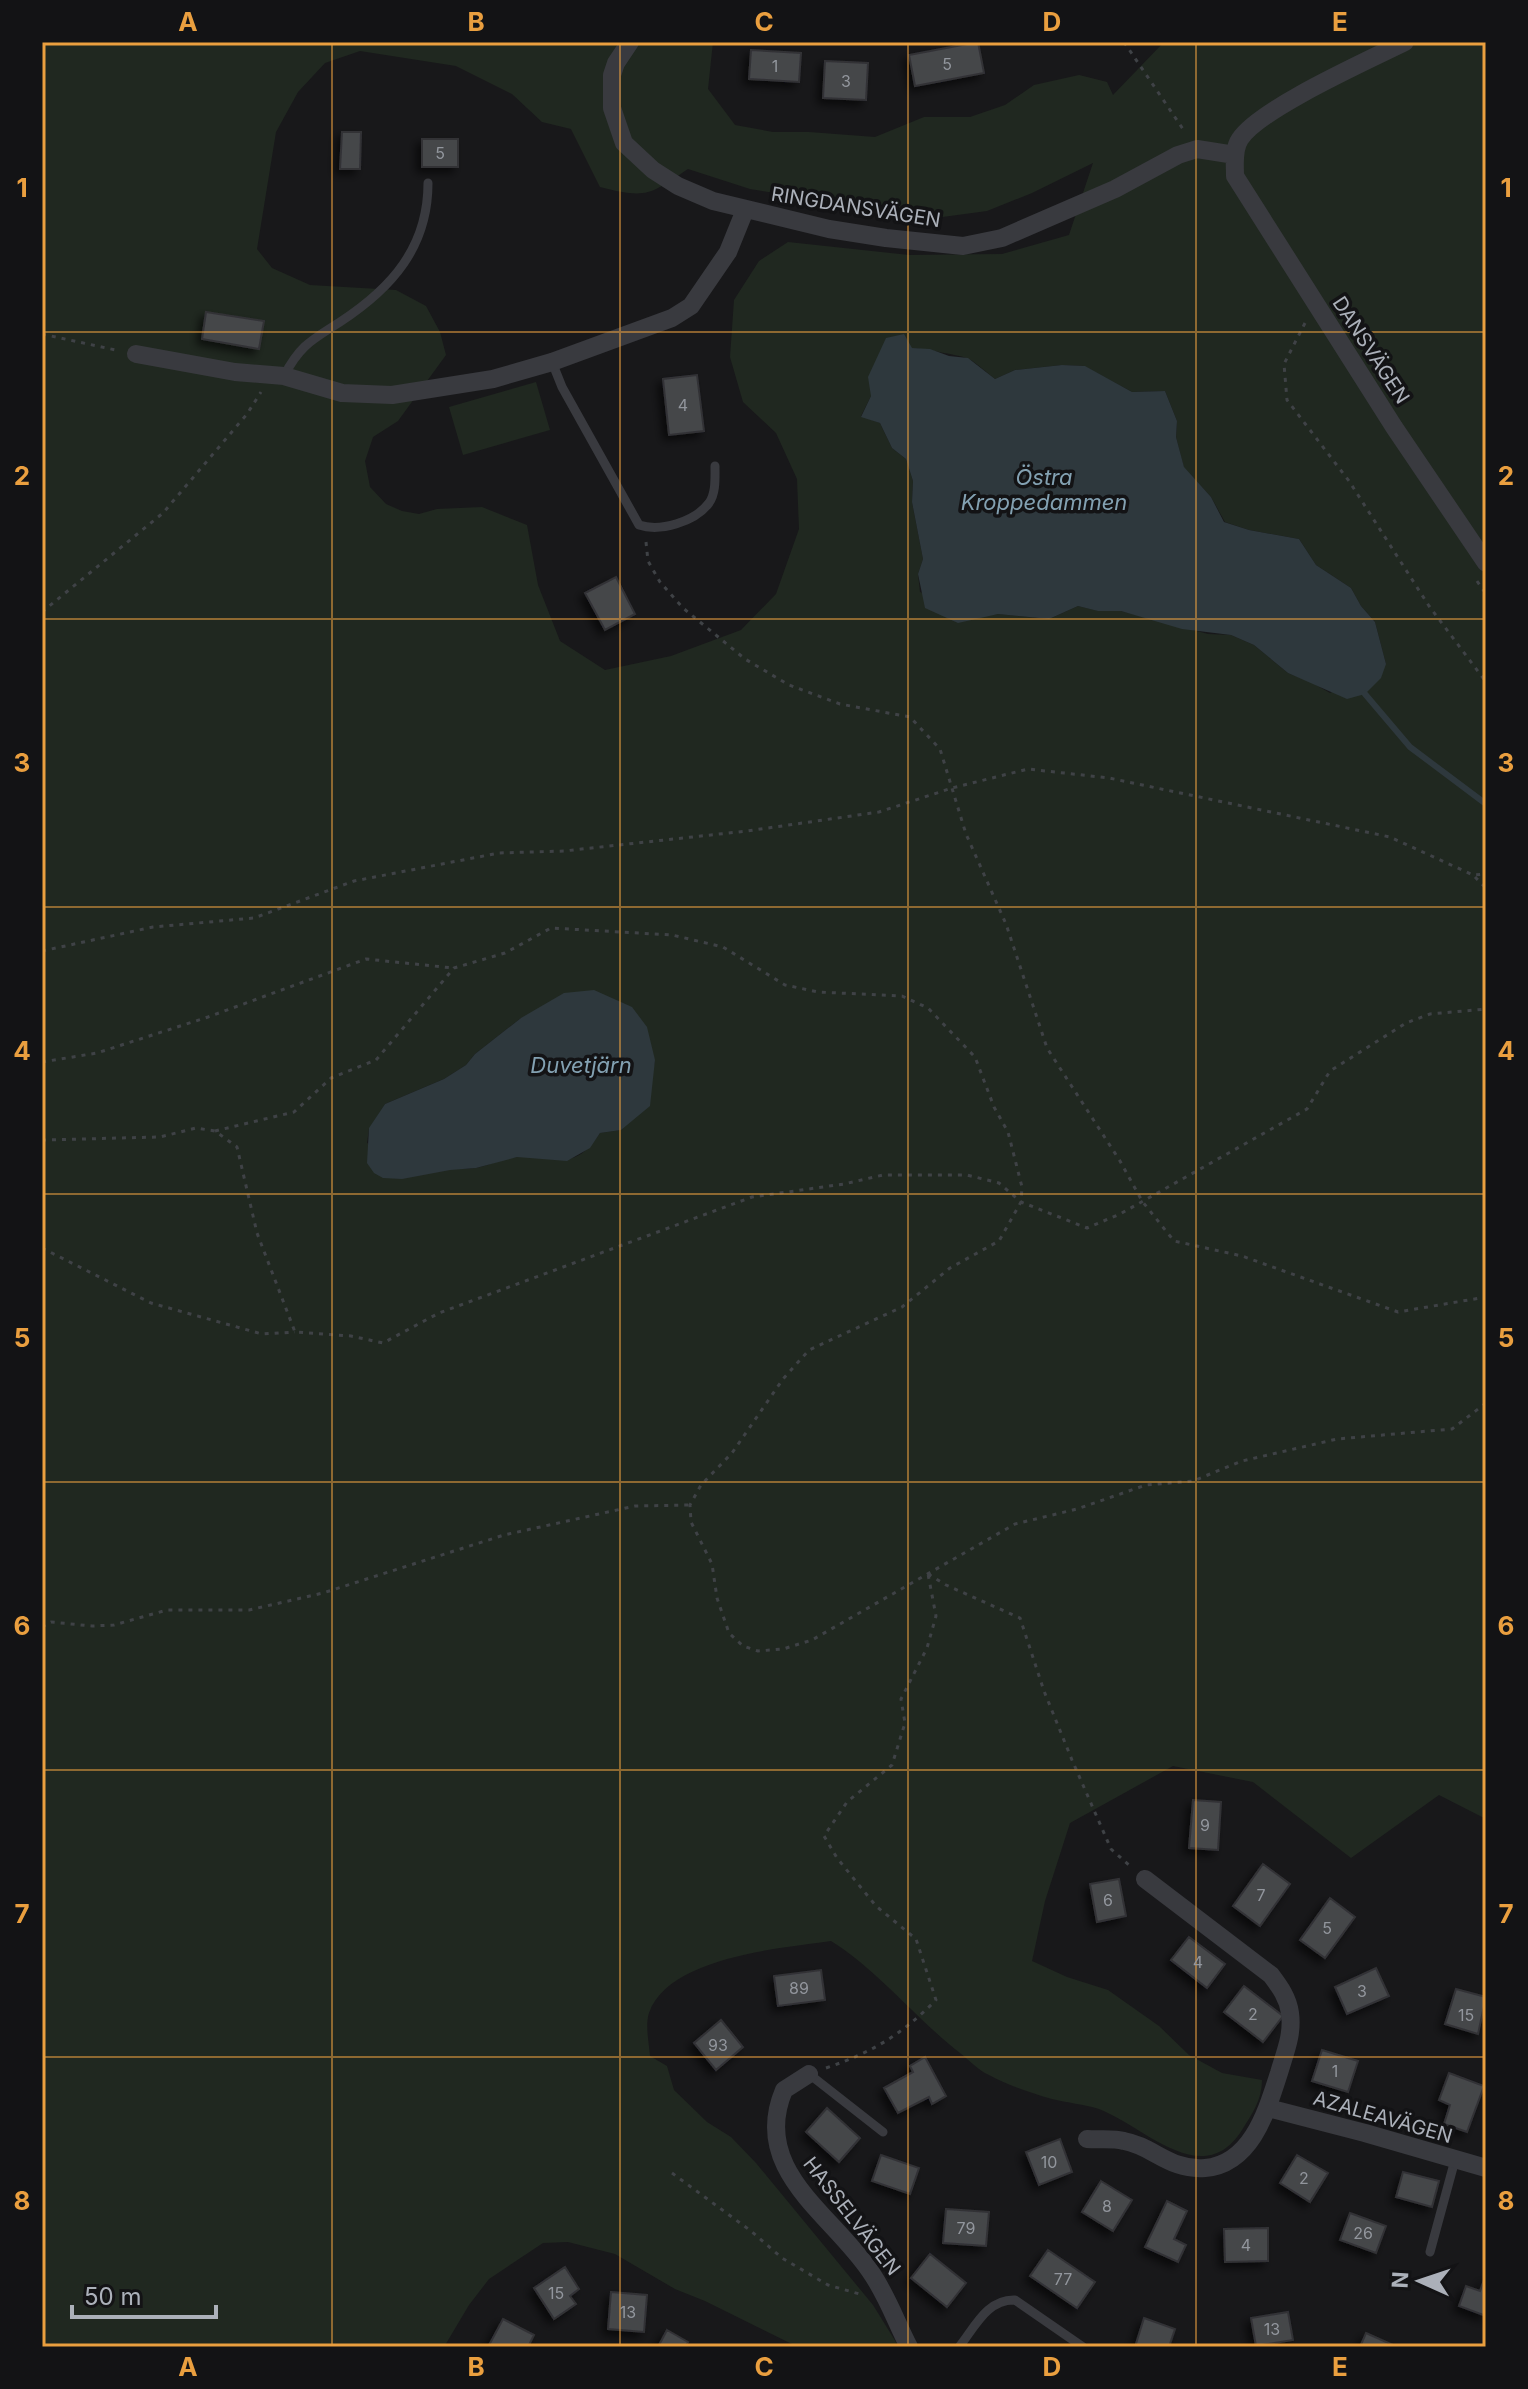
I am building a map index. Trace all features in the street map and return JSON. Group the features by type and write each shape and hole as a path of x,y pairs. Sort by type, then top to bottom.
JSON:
{"street":[{"name":"RINGDANSVÄGEN","path":"630,42 616,63 610,95 624,143 653,170 678,186 713,201 872,236 963,246 1002,238 1115,189 1178,155 1197,149"},
{"path":"1197,149 1235,155 1241,137 1257,123 1335,77 1405,42"},
{"name":"DANSVÄGEN","path":"1235,155 1235,176 1244,193 1394,427 1486,563"},
{"path":"136,354 235,372 277,376 342,393 392,395 493,379 552,362 672,318 691,306 728,252 745,210"},
{"path":"1087,2139 1126,2141 1179,2166 1206,2168 1224,2163 1239,2154 1254,2135 1268,2108 1289,2044 1290,2010 1284,1993 1271,1975 1145,1879"},
{"name":"HASSELVÄGEN","path":"809,2074 784,2090 776,2118 777,2144 786,2167 804,2196 869,2269 892,2307 909,2347"},
{"name":"AZALEAVÄGEN","path":"1268,2108 1455,2160 1485,2165"}],"lane":[{"path":"277,376 305,344 361,307 404,264 425,222 428,183"},
{"path":"552,362 562,387 639,525 671,525 700,512 711,502 715,489 715,466"},
{"path":"809,2074 883,2132"},
{"path":"1430,2252 1455,2160"},
{"path":"959,2347 991,2306 1002,2300 1015,2300 1083,2347"}],"path":[{"path":"1124,42 1197,149"},
{"path":"1308,316 1284,364 1287,400 1349,481 1429,606 1486,682"},
{"path":"42,334 136,354"},
{"path":"42,612 163,513 277,376"},
{"path":"645,527 648,561 660,582 683,608 745,659 789,685 840,704 910,717 940,749 966,834 1006,924 1047,1048 1120,1161 1142,1201 1174,1241 1242,1256 1398,1312 1486,1297"},
{"path":"42,951 153,927 254,918 354,881 499,853 564,851 747,831 879,812 952,788 1028,769 1109,778 1390,837 1473,875 1486,888"},
{"path":"1473,875 1486,874"},
{"path":"42,1062 97,1053 208,1017 366,959 454,968 505,953 551,928 657,934 723,947 785,985 818,992 902,996 928,1008 975,1057 994,1107 1008,1132 1022,1187 1021,1202 999,1241 950,1268 902,1307 809,1350 783,1379 732,1453 701,1485 690,1505 691,1522 712,1564 717,1598 729,1633 743,1646 758,1651 783,1649 812,1640 1015,1524 1077,1509 1146,1485 1193,1481 1242,1461 1337,1439 1452,1429 1486,1403"},
{"path":"42,1140 160,1137 196,1128 215,1131 294,1112 331,1078 376,1060 454,968"},
{"path":"42,1248 151,1303 262,1334 295,1332 351,1336 383,1343 439,1313 752,1197 844,1184 883,1175 967,1175 999,1183 1021,1202 1087,1228 1142,1201 1307,1109 1330,1071 1406,1023 1430,1014 1486,1009"},
{"path":"215,1131 237,1147 257,1233 295,1332"},
{"path":"42,1627 51,1622 114,1625 167,1610 249,1610 323,1593 504,1535 635,1506 690,1505"},
{"path":"928,1574 1020,1618 1044,1691 1111,1849 1145,1879"},
{"path":"809,2074 862,2056 910,2027 936,2000 916,1939 876,1906 837,1858 824,1836 847,1802 892,1765 905,1723 901,1699 927,1648 936,1616 928,1574"},
{"path":"672,2173 751,2231 782,2258 828,2285 878,2299 892,2307"}],"shaded area":[{"path":"42,42 713,42 708,89 735,125 773,132 875,137 924,117 970,117 1005,105 1034,85 1079,75 1107,82 1113,95 1164,42 1486,42 1486,1819 1439,1795 1351,1858 1253,1782 1173,1766 1070,1823 1045,1901 1032,1961 1067,1977 1108,1990 1159,2026 1189,2055 1222,2073 1262,2080 1258,2100 1242,2130 1227,2148 1210,2155 1191,2155 1173,2149 1099,2109 1036,2094 985,2073 865,1966 831,1941 757,1952 702,1967 660,1994 648,2018 650,2056 667,2066 674,2090 707,2122 731,2137 756,2163 873,2305 899,2347 798,2347 675,2289 615,2254 568,2242 543,2243 489,2279 444,2347 42,2347","holes":["360,51 456,66 512,94 542,122 571,129 600,187 628,193 655,189 688,169 750,189 935,218 987,211 1093,163 1069,235 1002,254 909,255 788,242 759,261 734,300 730,357 743,402 776,433 797,479 799,529 776,594 741,630 671,656 605,670 560,641 538,585 527,525 482,507 437,509 419,514 402,511 386,504 370,487 365,461 373,437 398,421 446,355 440,332 426,306 396,290 310,285 272,268 257,249 276,132 298,92 325,63","912,348 969,359 995,379 1015,370 1084,366 1132,392 1165,391 1177,421 1176,437 1184,468 1211,497 1225,522 1249,530 1299,539 1316,565 1351,588 1375,622 1386,664 1330,693 1288,673 1254,645 1231,635 1208,634 1121,611 1099,611 1078,606 1049,619 998,614 978,617 920,592 918,574 923,559 912,502 913,481 906,459 892,448 880,423 861,416 871,396","521,1018 655,1060 651,1083 621,1130 600,1133 590,1146 572,1158 517,1157 461,1169 420,1162 367,1143 369,1129 385,1104 444,1079 466,1065 475,1054"]},
{"path":"536,382 550,430 463,455 449,407"}],"water":[{"name":"Östra Kroppedammen","path":"904,334 912,348 968,358 995,379 1015,370 1085,366 1132,392 1165,391 1177,421 1176,437 1184,467 1211,497 1224,522 1299,539 1316,565 1351,588 1375,622 1386,664 1381,678 1365,694 1347,699 1288,673 1254,645 1231,635 1182,629 1121,611 1098,611 1078,606 1049,619 998,614 958,623 925,608 918,574 923,559 912,502 913,481 906,459 892,448 880,423 861,417 871,396 868,377 886,338"},
{"name":"Duvetjärn","path":"594,990 632,1007 647,1027 655,1060 650,1106 621,1130 600,1133 590,1148 567,1161 517,1157 476,1168 402,1179 383,1178 374,1173 367,1163 369,1128 385,1104 444,1079 466,1065 475,1054 521,1018 564,993"}],"building":[{"path":"978,42 984,73 915,86 909,55"},
{"path":"751,50 801,53 799,82 749,79"},
{"path":"825,61 868,63 866,100 823,98"},
{"path":"342,132 361,132 360,169 340,169"},
{"path":"422,139 458,139 458,167 422,167"},
{"path":"206,312 264,321 259,349 202,339"},
{"path":"697,375 704,431 669,435 663,379"},
{"path":"616,577 635,614 605,630 585,593"},
{"path":"1193,1800 1221,1802 1218,1850 1189,1848"},
{"path":"1263,1864 1290,1884 1260,1926 1233,1906"},
{"path":"1119,1879 1126,1916 1097,1922 1090,1884"},
{"path":"1330,1898 1355,1917 1325,1958 1300,1940"},
{"path":"1189,1937 1225,1964 1207,1988 1171,1960"},
{"path":"1376,1968 1389,1996 1347,2014 1335,1987"},
{"path":"821,1970 825,2000 778,2006 774,1976"},
{"path":"1244,1986 1283,2016 1263,2042 1224,2012"},
{"path":"1456,1989 1486,1997 1478,2034 1445,2024"},
{"path":"721,2020 743,2047 716,2070 694,2043"},
{"path":"1322,2050 1358,2061 1348,2092 1312,2081"},
{"path":"925,2057 946,2096 932,2104 929,2097 898,2113 884,2088 913,2072 910,2066"},
{"path":"1449,2073 1484,2086 1467,2132 1444,2124 1450,2105 1439,2100"},
{"path":"827,2108 860,2138 839,2162 806,2132"},
{"path":"1060,2139 1072,2172 1039,2185 1026,2152"},
{"path":"881,2155 919,2168 910,2194 872,2181"},
{"path":"1297,2155 1328,2173 1310,2202 1280,2183"},
{"path":"1403,2172 1439,2181 1432,2207 1396,2197"},
{"path":"1101,2181 1132,2200 1113,2231 1082,2212"},
{"path":"1167,2201 1187,2211 1174,2239 1186,2245 1178,2262 1145,2247"},
{"path":"946,2209 989,2212 986,2246 943,2243"},
{"path":"1350,2213 1386,2226 1376,2253 1340,2240"},
{"path":"1268,2228 1268,2261 1225,2262 1224,2229"},
{"path":"1048,2250 1095,2282 1077,2308 1030,2276"},
{"path":"930,2254 966,2283 947,2307 911,2278"},
{"path":"565,2267 579,2289 570,2296 576,2304 554,2319 534,2288"},
{"path":"1485,2277 1486,2316 1459,2306 1466,2286 1480,2291"},
{"path":"611,2292 647,2295 644,2332 608,2329"},
{"path":"1288,2312 1293,2340 1256,2346 1251,2318"},
{"path":"1144,2318 1175,2329 1169,2347 1135,2347"},
{"path":"503,2319 534,2335 528,2347 488,2347"},
{"path":"667,2330 688,2342 685,2347 658,2347"},
{"path":"1366,2333 1393,2345 1360,2347"}],"waterway":[{"path":"1365,694 1410,747 1486,804"}]}
